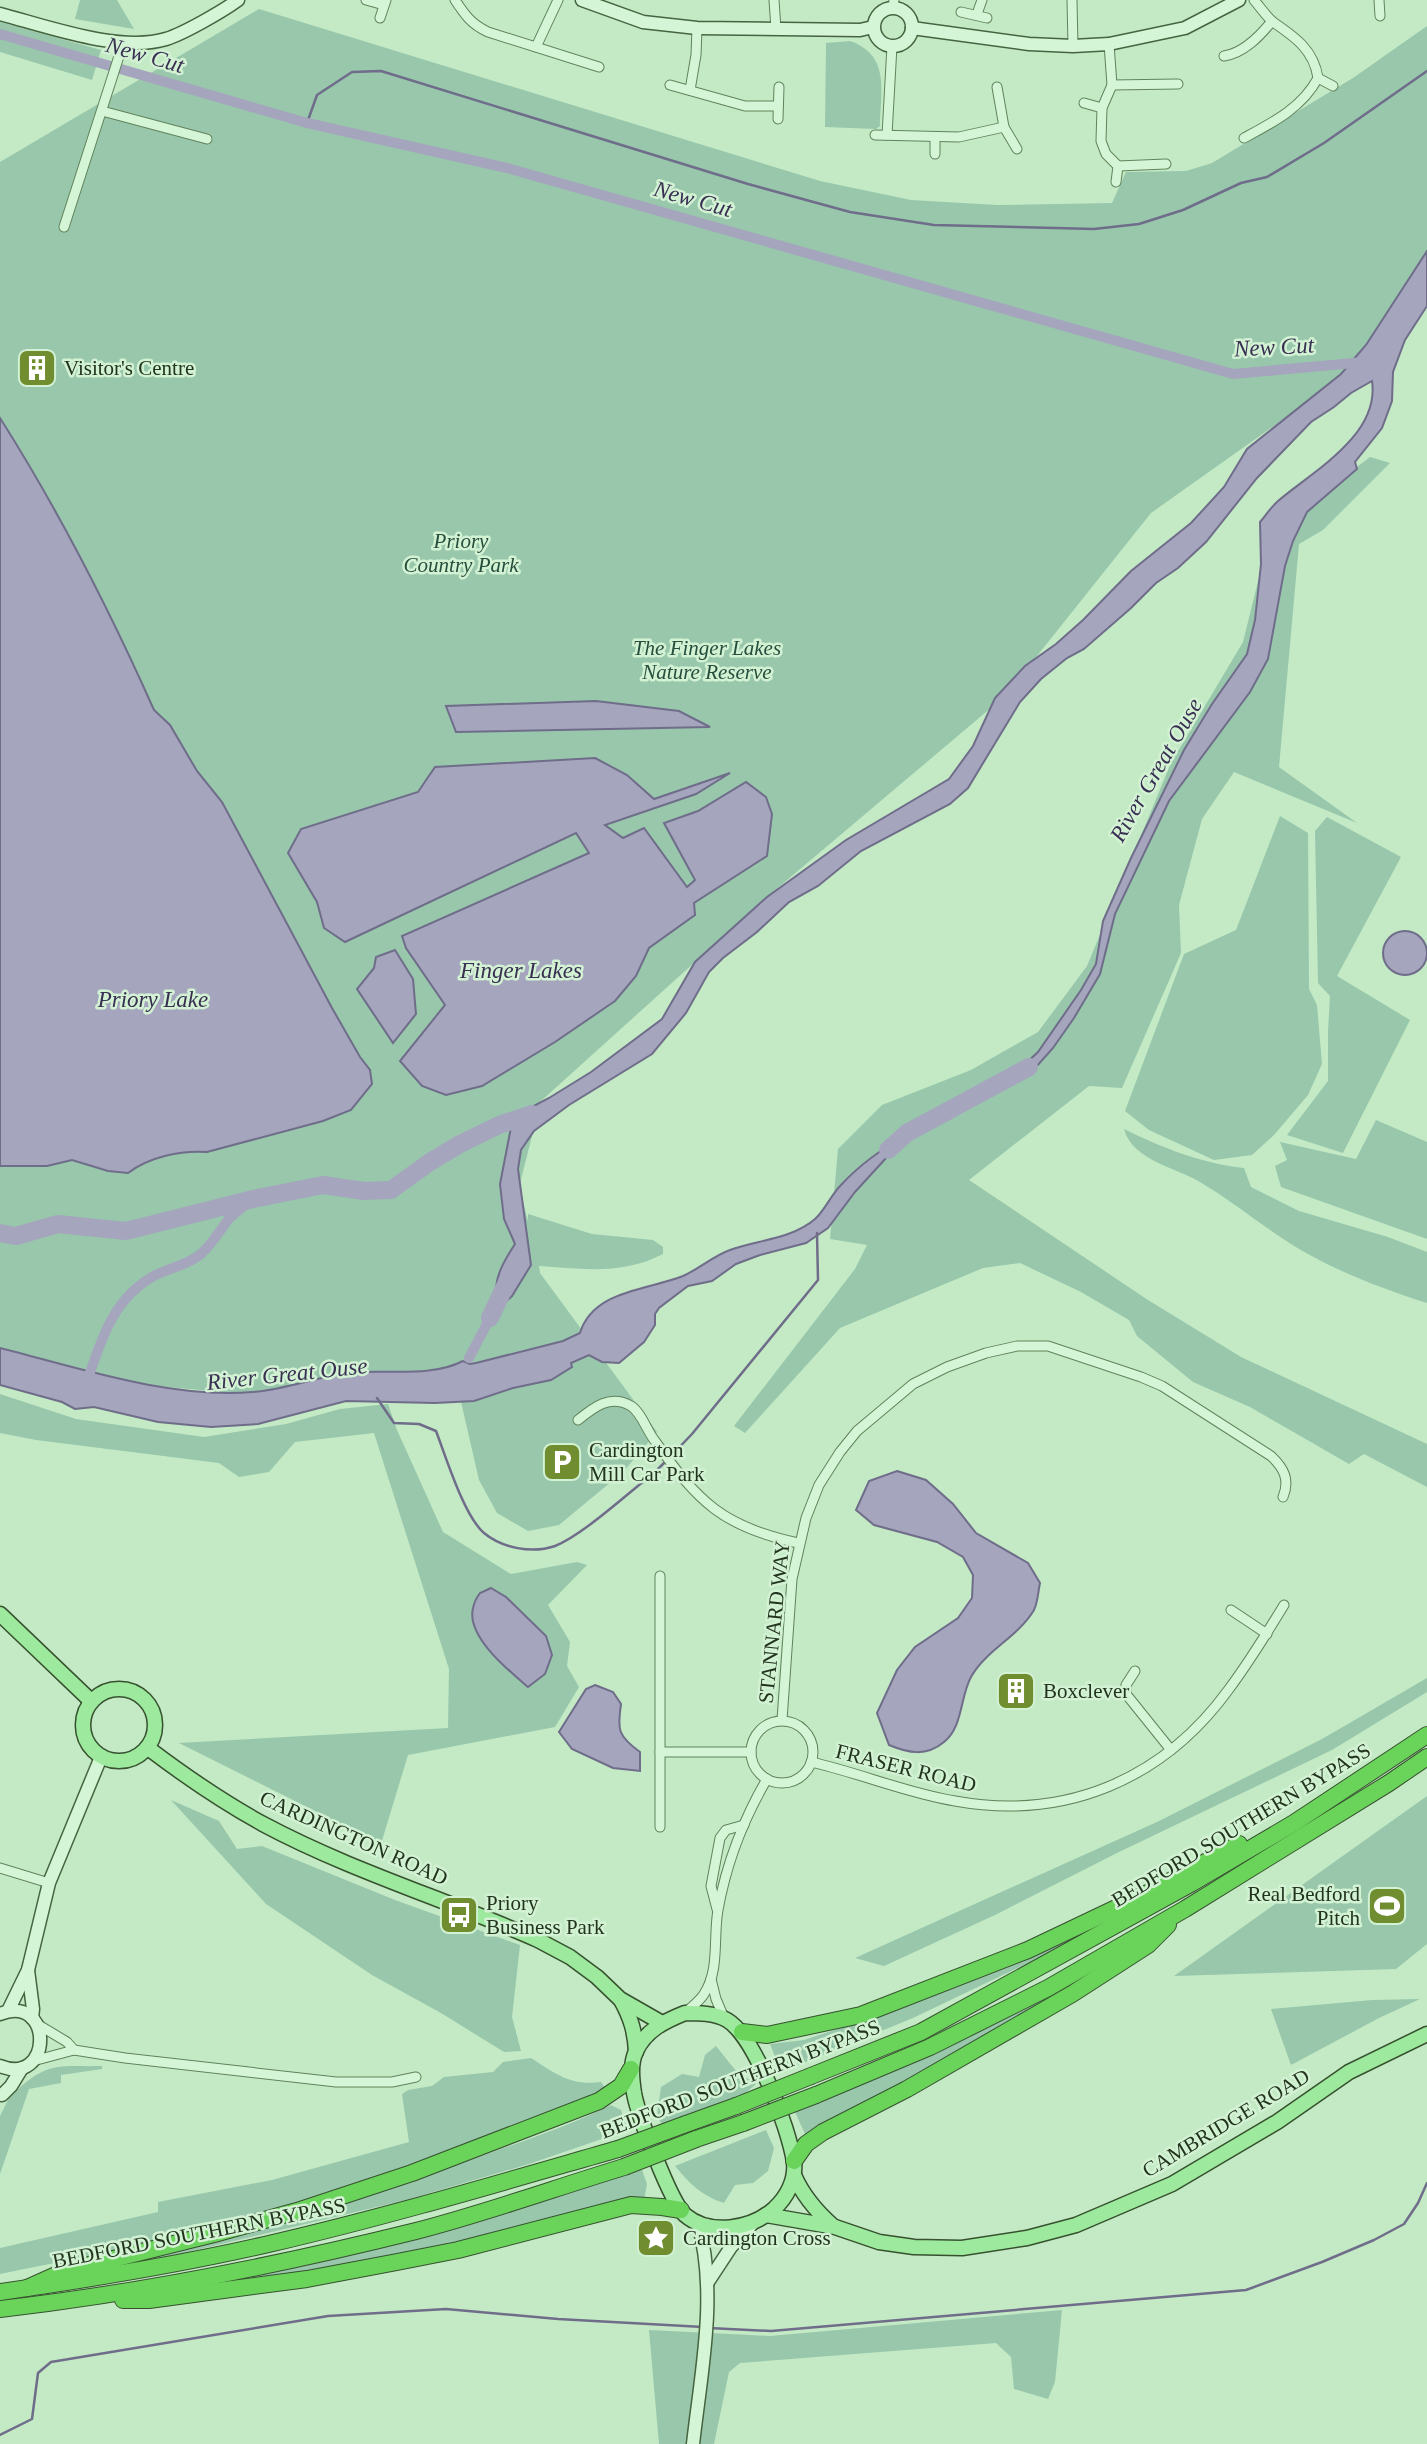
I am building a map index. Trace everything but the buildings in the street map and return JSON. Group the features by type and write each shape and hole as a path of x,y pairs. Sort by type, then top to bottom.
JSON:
{"highway":[{"name":"BEDFORD SOUTHERN BYPASS","path":"0,2292 158,2266 271,2243 410,2209 618,2150 736,2106 921,2032 1192,1883 1294,1823 1427,1735"},
{"name":"BEDFORD SOUTHERN BYPASS","path":"0,2309 78,2300 282,2262 419,2230 624,2167 816,2095 930,2047 1048,1987 1185,1909 1427,1757"},
{"path":"742,2032 767,2035 861,2015 1028,1950 1150,1892 1257,1834 1294,1823"},
{"path":"794,2168 806,2144 823,2132 907,2089 1072,1994 1148,1945 1185,1909"},
{"path":"27,2288 65,2271 250,2224 412,2172 599,2101 621,2086 631,2069"},
{"path":"78,2300 149,2300 307,2279 457,2250 631,2205 681,2210"}],"main road":[{"path":"0,1614 91,1701"},
{"path":"123,1689 139,1695 152,1708 156,1722 154,1736 148,1748 138,1757 126,1761 111,1761 90,1748 83,1735 83,1716 91,1701 106,1691 123,1689"},
{"name":"CARDINGTON ROAD","path":"148,1748 217,1797 265,1825 538,1940 588,1970 620,1999 662,2022"},
{"name":"CARDINGTON ROAD","path":"620,1999 630,2016 635,2033 636,2052"},
{"path":"685,2013 724,2018 742,2032 756,2055 786,2132 794,2168 779,2204 761,2218 734,2227 716,2228 698,2223 681,2210 664,2179 634,2096 631,2069 636,2052 647,2035 662,2022 685,2013"},
{"name":"CAMBRIDGE ROAD","path":"761,2218 835,2227 879,2242 914,2247 962,2248 1027,2238 1076,2225 1172,2184 1277,2122 1349,2072 1427,2034"},
{"name":"CAMBRIDGE ROAD","path":"794,2168 801,2190 815,2210 835,2227"}],"street":[{"path":"0,14 119,49 166,39 238,0"},
{"path":"366,0 385,3 380,18"},
{"path":"455,0 465,17 488,32 599,66"},
{"path":"536,47 558,0"},
{"path":"582,0 643,22 697,28 860,30 873,27"},
{"path":"774,0 776,29"},
{"path":"977,14 982,0"},
{"path":"1072,0 1073,46"},
{"path":"912,28 1029,44 1109,44 1185,28 1239,0"},
{"path":"1254,0 1272,21 1293,34 1304,45 1318,78 1332,86"},
{"path":"1379,0 1380,16"},
{"path":"894,4 911,20 912,28 909,38 901,45 892,47 883,44 876,37 873,27 883,10 894,4"},
{"path":"961,12 987,18"},
{"path":"1224,56 1233,55 1245,45 1254,43 1272,21"},
{"path":"690,90 697,28"},
{"path":"1109,44 1112,85 1102,108 1101,141 1106,154 1118,166 1166,164"},
{"path":"887,135 892,47"},
{"path":"64,227 119,49"},
{"path":"1244,138 1289,111 1312,89 1318,78"},
{"path":"1112,85 1178,84"},
{"path":"670,85 745,106 778,106"},
{"path":"778,119 779,87"},
{"path":"997,87 1004,127 1017,149"},
{"path":"1084,103 1102,108"},
{"path":"102,111 206,139"},
{"path":"875,135 959,136 1004,127"},
{"path":"934,154 935,137"},
{"path":"1116,182 1118,166"},
{"name":"STANNARD WAY","path":"782,1720 792,1579 798,1543 819,1486 857,1431 913,1384 947,1367 1017,1346 1048,1346 1141,1377 1162,1386 1272,1456 1282,1466 1286,1479 1283,1497"},
{"path":"578,1420 604,1402 624,1403 635,1408 650,1434 694,1493 727,1518 753,1531 798,1543"},
{"path":"660,1576 660,1827"},
{"name":"FRASER ROAD","path":"811,1762 953,1801 981,1805 1025,1807 1078,1798 1115,1784 1146,1767 1192,1731 1229,1690 1284,1605"},
{"path":"1231,1610 1266,1633"},
{"path":"1135,1671 1126,1685 1126,1694 1171,1750"},
{"path":"782,1720 794,1723 805,1731 811,1740 813,1752 807,1770 797,1779 779,1783 767,1779 757,1771 751,1752 753,1739 761,1729 782,1720"},
{"path":"660,1752 751,1752"},
{"path":"74,2050 67,2042 21,2013 4,2013 28,1970 49,1883 101,1757"},
{"path":"685,2013 704,1996 712,1979 718,1911 744,1825 767,1779"},
{"path":"718,1911 711,1886 720,1838 726,1830 744,1825"},
{"path":"0,1868 49,1883"},
{"path":"1,2099 41,2043 34,2021 28,1970"},
{"path":"712,1979 724,2018"},
{"path":"0,2066 11,2071 74,2050 336,2082 392,2081 416,2077"},
{"path":"0,2082 1,2099"},
{"path":"707,2283 726,2253 761,2218"},
{"path":"693,2444 707,2316 705,2248 698,2223"}],"green space":[{"path":"80,0 117,0 134,29 75,19"},
{"name":"Priory Country Park","path":"259,9 820,181 911,200 997,205 1112,203 1126,172 1186,171 1212,163 1353,78 1427,26 1427,258 1374,355 1151,513 1005,696 767,897 541,1101 519,1187 528,1221 528,1214 592,1234 653,1240 663,1247 663,1254 648,1261 618,1268 539,1266 540,1273 657,1432 623,1472 559,1525 528,1531 497,1513 479,1480 453,1367 399,1373 357,1372 280,1388 222,1392 146,1385 0,1348 0,162"},
{"path":"0,22 101,50 92,80 0,52"},
{"path":"850,41 872,55 880,75 880,126 876,129 825,127 826,43"},
{"path":"1370,457 1390,463 1323,530 1299,544 1279,767 1357,823 1234,772 1202,819 1179,905 1181,953 1122,1088 1089,1086 969,1180 1148,1300 1241,1357 1427,1444 1427,1487 1364,1454 1349,1464 1250,1407 1193,1382 1137,1336 1129,1320 1081,1292 1020,1263 983,1268 840,1328 745,1433 734,1426 855,1269 867,1245 830,1239 838,1149 882,1105 971,1070 1038,1032 1087,966 1171,763 1243,642 1270,533"},
{"path":"1280,816 1308,833 1309,989 1317,1005 1322,1064 1308,1095 1274,1135 1252,1155 1214,1160 1149,1130 1125,1111 1184,954 1236,930"},
{"path":"1327,817 1401,857 1337,976 1410,1020 1343,1153 1287,1135 1328,1081 1330,996 1318,983 1315,831"},
{"path":"1376,1120 1427,1142 1427,1239 1281,1187 1275,1166 1287,1160 1280,1142 1356,1159"},
{"path":"1124,1129 1182,1154 1244,1168 1251,1187 1299,1211 1388,1237 1427,1252 1427,1303 1366,1282 1308,1254 1200,1182 1145,1156 1129,1140"},
{"path":"0,1394 76,1419 204,1437 286,1424 340,1409 388,1404 443,1532 511,1574 577,1562 587,1565 548,1605 570,1642 567,1666 579,1687 555,1727 408,1755 381,1844 179,1743 448,1728 449,1669 374,1433 295,1442 269,1472 239,1477 219,1463 0,1433"},
{"path":"1427,1678 1427,1692 1332,1750 995,1915 884,1966 855,1958 1157,1822 1322,1739"},
{"path":"1427,1796 1427,1944 1396,1969 1174,1976"},
{"path":"171,1800 219,1821 237,1849 262,1846 395,1900 520,1945 512,2017 521,2051 504,2052 372,1975 266,1904"},
{"path":"1110,1918 1112,1923 913,2018 781,2072 770,2044 804,2040 865,2020"},
{"path":"1059,1984 1063,1989 941,2064 812,2135 805,2134 795,2112 934,2050"},
{"path":"1420,1999 1291,2065 1271,2009 1372,2000"},
{"path":"716,2046 736,2071 756,2084 742,2096 662,2125 657,2115 661,2087 682,2074 699,2077 705,2055"},
{"path":"531,2058 564,2078 580,2082 601,2082 605,2088 592,2099 404,2168 262,2215 134,2247 0,2274 0,2248 158,2212 158,2202 272,2180 409,2142 402,2094 408,2090 432,2086 444,2077 493,2072 503,2062"},
{"path":"64,2066 102,2066 102,2069 61,2075 61,2083 29,2089 0,2174 0,2116 12,2092 46,2070"},
{"path":"611,2105 621,2110 628,2130 529,2164 406,2200 142,2263 141,2259 316,2210 444,2169 550,2131"},
{"path":"766,2130 774,2148 768,2171 753,2183 735,2185 724,2203 697,2189 675,2166"},
{"path":"641,2167 647,2184 644,2201 434,2247 222,2284 221,2279"},
{"path":"1062,2310 1055,2382 1048,2399 1014,2389 1011,2357 996,2343 740,2363 729,2372 714,2444 659,2444 649,2330 770,2336"}],"water":[{"path":"1427,251 1427,306 1405,340 1393,372 1392,401 1382,428 1355,462 1357,469 1307,512 1285,566 1268,659 1250,692 1169,801 1115,914 1100,974 1053,1048 1029,1075 969,1101 1010,1078 1038,1052 1096,964 1103,921 1131,858 1184,750 1247,654 1255,620 1261,564 1260,522 1278,501 1325,464 1355,435 1366,418 1372,400 1372,381 1311,422 1257,478 1206,542 1178,568 1156,583 1084,649 1067,658 1041,679 1020,702 968,788 950,804 861,851 818,886 789,902 709,972 686,1013 652,1054 569,1105 534,1131 521,1150 518,1169 531,1265 512,1296 503,1304 496,1301 496,1285 500,1271 515,1244 504,1219 500,1184 513,1117 591,1072 662,1019 695,962 767,897 846,840 949,779 973,746 995,698 1025,666 1083,620 1131,571 1191,523 1224,487 1247,449 1341,374 1366,345"},
{"name":"Priory Lake","path":"0,418 82,561 154,710 170,725 197,771 222,802 332,1008 370,1070 372,1084 351,1110 323,1121 207,1152 166,1156 136,1167 128,1173 108,1171 72,1160 47,1166 0,1166"},
{"path":"596,701 679,711 710,727 456,732 446,706"},
{"name":"Finger Lakes","path":"595,758 627,775 654,799 730,773 696,794 605,825 623,838 644,828 687,887 695,880 664,823 698,811 746,782 766,797 772,814 767,856 694,903 695,915 649,948 636,976 615,1001 555,1042 482,1086 446,1095 422,1086 400,1061 445,1005 406,948 402,936 589,853 576,833 345,942 324,928 317,902 288,853 301,829 418,792 435,767"},
{"path":"1405,931 1414,932 1421,937 1426,944 1426,962 1421,969 1414,974 1405,975 1396,974 1389,969 1384,962 1383,953 1384,944 1389,937 1396,932"},
{"name":"Finger Lakes","path":"395,950 413,979 416,1014 393,1043 357,989 374,968 376,957"},
{"path":"909,1133 855,1192 828,1228 806,1243 760,1255 736,1264 712,1281 688,1286 659,1308 655,1314 655,1325 644,1342 619,1363 602,1362 589,1355 571,1363 572,1367 551,1380 513,1388 474,1401 346,1401 258,1424 211,1427 158,1422 94,1407 75,1409 62,1402 0,1385 0,1348 125,1380 190,1391 221,1393 265,1391 345,1373 425,1371 463,1361 476,1363 563,1341 580,1333 587,1319 609,1300 683,1276 730,1250 785,1235 806,1226 819,1215 837,1189 856,1170"},
{"path":"897,1471 926,1480 953,1504 976,1533 1028,1563 1040,1583 1034,1610 1027,1620 977,1667 971,1677 958,1720 950,1736 937,1747 924,1752 910,1752 889,1745 877,1713 897,1670 915,1647 958,1618 972,1598 973,1575 963,1557 937,1542 874,1525 856,1510 869,1481"},
{"path":"491,1588 506,1597 546,1636 552,1655 545,1674 528,1687 490,1652 476,1630 473,1619 474,1604 480,1593"},
{"path":"595,1685 613,1692 621,1704 619,1726 623,1737 640,1752 640,1771 613,1768 572,1749 559,1732 586,1689"}],"waterway":[{"name":"New Cut","path":"0,34 307,123 507,168 1233,374 1365,362"},
{"path":"307,123 317,95 352,72 381,71 748,184 850,212 934,225 1094,229 1139,224 1183,210 1241,183 1267,177 1324,143 1427,71"},
{"name":"River Great Ouse","path":"888,1150 907,1133 1029,1067"},
{"path":"0,1233 16,1236 58,1224 126,1231 253,1199 323,1185 364,1191 391,1190 460,1144 499,1125 532,1114"},
{"path":"86,1384 109,1324 127,1298 152,1277 201,1254 228,1220 253,1199"},
{"path":"671,1456 818,1280 817,1233"},
{"path":"490,1318 507,1282"},
{"path":"469,1358 490,1318"},
{"path":"377,1398 394,1423 419,1424 436,1431 469,1514 484,1533 508,1546 537,1549 566,1541 605,1513 666,1461"},
{"path":"709,2328 771,2331 1246,2290 1322,2262 1404,2224 1427,2183"},
{"path":"0,2435 32,2419 38,2373 51,2362 328,2316 446,2309 558,2319 703,2327"}],"place":[{"name":"Visitor's Centre","path":"37,368"},
{"name":"Cardington Mill Car Park","path":"562,1462"},
{"name":"Boxclever","path":"1016,1691"},
{"name":"Real Bedford Pitch","path":"1387,1906"},
{"name":"Priory Business Park","path":"459,1915"},
{"name":"Cardington Cross","path":"656,2238"}],"park label":[{"name":"The Finger Lakes Nature Reserve","path":"707,660"}]}
